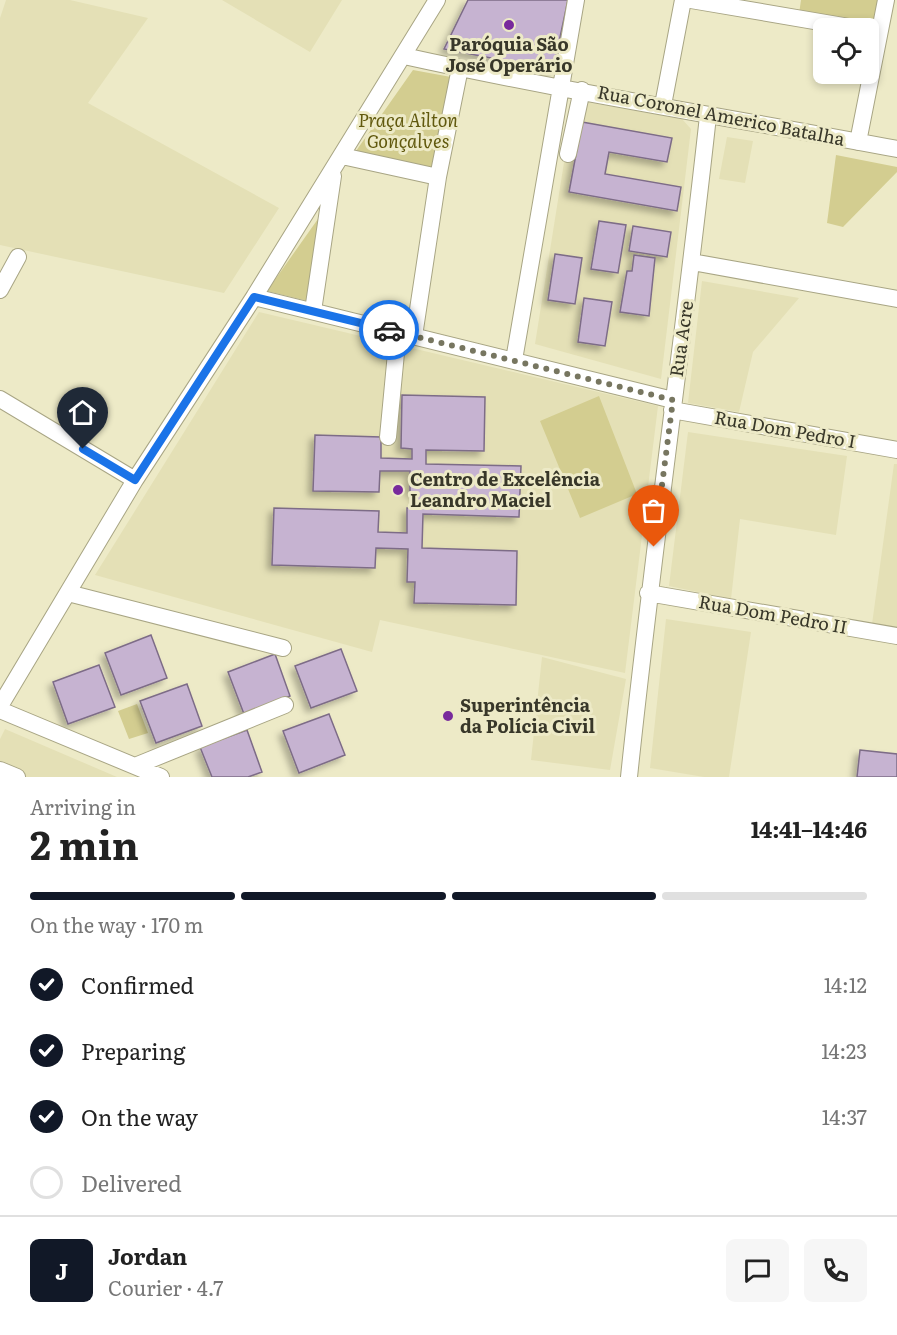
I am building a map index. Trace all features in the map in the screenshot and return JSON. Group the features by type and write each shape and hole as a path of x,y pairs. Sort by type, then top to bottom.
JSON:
{"street":[{"path":"161,777 5,710 74,595 135,480 254,297 404,56 436,0"},
{"path":"514,360 576,0"},
{"path":"663,105 683,0"},
{"path":"691,0 792,8 824,18"},
{"path":"879,19 886,0"},
{"name":"Rua Coronel Americo Batalha","path":"404,56 663,105 708,116 897,149"},
{"path":"414,336 438,177 460,68"},
{"path":"858,142 866,84"},
{"path":"568,154 582,90"},
{"name":"Rua Acre","path":"629,777 648,593 692,262 708,116"},
{"path":"338,162 438,177"},
{"path":"313,311 338,162"},
{"path":"0,290 18,257"},
{"path":"692,262 897,299"},
{"name":"Rua Dom Pedro I","path":"254,297 514,360 673,405 897,450"},
{"path":"388,437 398,332"},
{"path":"0,399 135,480"},
{"name":"Rua Dom Pedro II","path":"648,593 897,636"},
{"path":"74,595 283,648"},
{"path":"135,766 285,705"},
{"path":"0,770 17,777"}],"shaded area":[{"path":"6,0 70,0 148,18 88,103 279,208 224,293 0,245 0,18"},
{"path":"222,0 342,0 310,52"},
{"path":"574,100 682,119 691,129 661,379 535,344"},
{"path":"727,137 753,141 745,183 719,179"},
{"path":"702,281 799,298 753,352 739,412 688,403"},
{"name":"Centro de Excelência Leandro Maciel","path":"259,312 658,406 625,673 380,620 372,652 95,575"},
{"path":"688,432 847,456 836,535 740,519 731,599 669,586"},
{"path":"894,464 897,464 897,627 872,624"},
{"path":"666,619 751,632 729,777 704,777 650,768"},
{"path":"542,657 626,679 610,770 531,760"},
{"path":"5,729 117,777 0,777 0,739"}],"green space":[{"path":"801,0 881,0 878,18 825,18 799,14"},
{"name":"Praça Ailton Gonçalves","path":"413,70 451,77 431,169 356,151"},
{"path":"836,155 897,167 897,172 843,227 827,223"},
{"path":"325,209 308,301 267,291"},
{"path":"599,396 637,494 580,518 540,421"},
{"path":"137,704 148,733 129,739 118,711"}],"building":[{"name":"Paróquia São José Operário","path":"468,0 568,0 553,70 444,49"},
{"path":"582,122 672,138 667,162 609,152 605,174 681,187 677,211 569,192"},
{"path":"599,221 626,225 618,273 591,269"},
{"path":"633,226 671,232 667,257 629,251"},
{"path":"555,254 582,258 575,304 548,300"},
{"path":"634,255 655,258 649,316 620,312 627,271 632,271"},
{"path":"584,298 612,302 605,346 578,342"},
{"path":"402,395 485,397 484,451 426,450 426,464 521,466 519,517 423,514 422,548 517,551 516,605 414,603 415,582 407,582 408,549 376,548 375,568 272,565 274,508 379,511 378,532 407,533 407,508 417,508 417,493 410,492 410,471 380,471 379,492 313,491 315,435 381,437 381,458 412,459 412,449 401,448"},
{"path":"151,635 167,678 121,695 105,653"},
{"path":"341,649 357,691 311,708 295,666"},
{"path":"275,654 290,696 244,714 228,672"},
{"path":"99,665 115,707 68,724 53,682"},
{"path":"187,684 202,726 156,743 140,701"},
{"path":"329,714 345,755 299,773 283,731"},
{"path":"247,730 262,772 248,777 212,777 200,747"},
{"path":"860,750 897,754 897,777 857,777"}],"way so far":[{"path":"389,330 673,400 654,547"}],"place":[{"name":"Paróquia São José Operário","path":"509,25"},
{"name":"Centro de Excelência Leandro Maciel","path":"398,490"},
{"name":"Superintência da Polícia Civil","path":"448,716"}],"route":[{"path":"83,449 135,480 254,297 389,330"}]}
